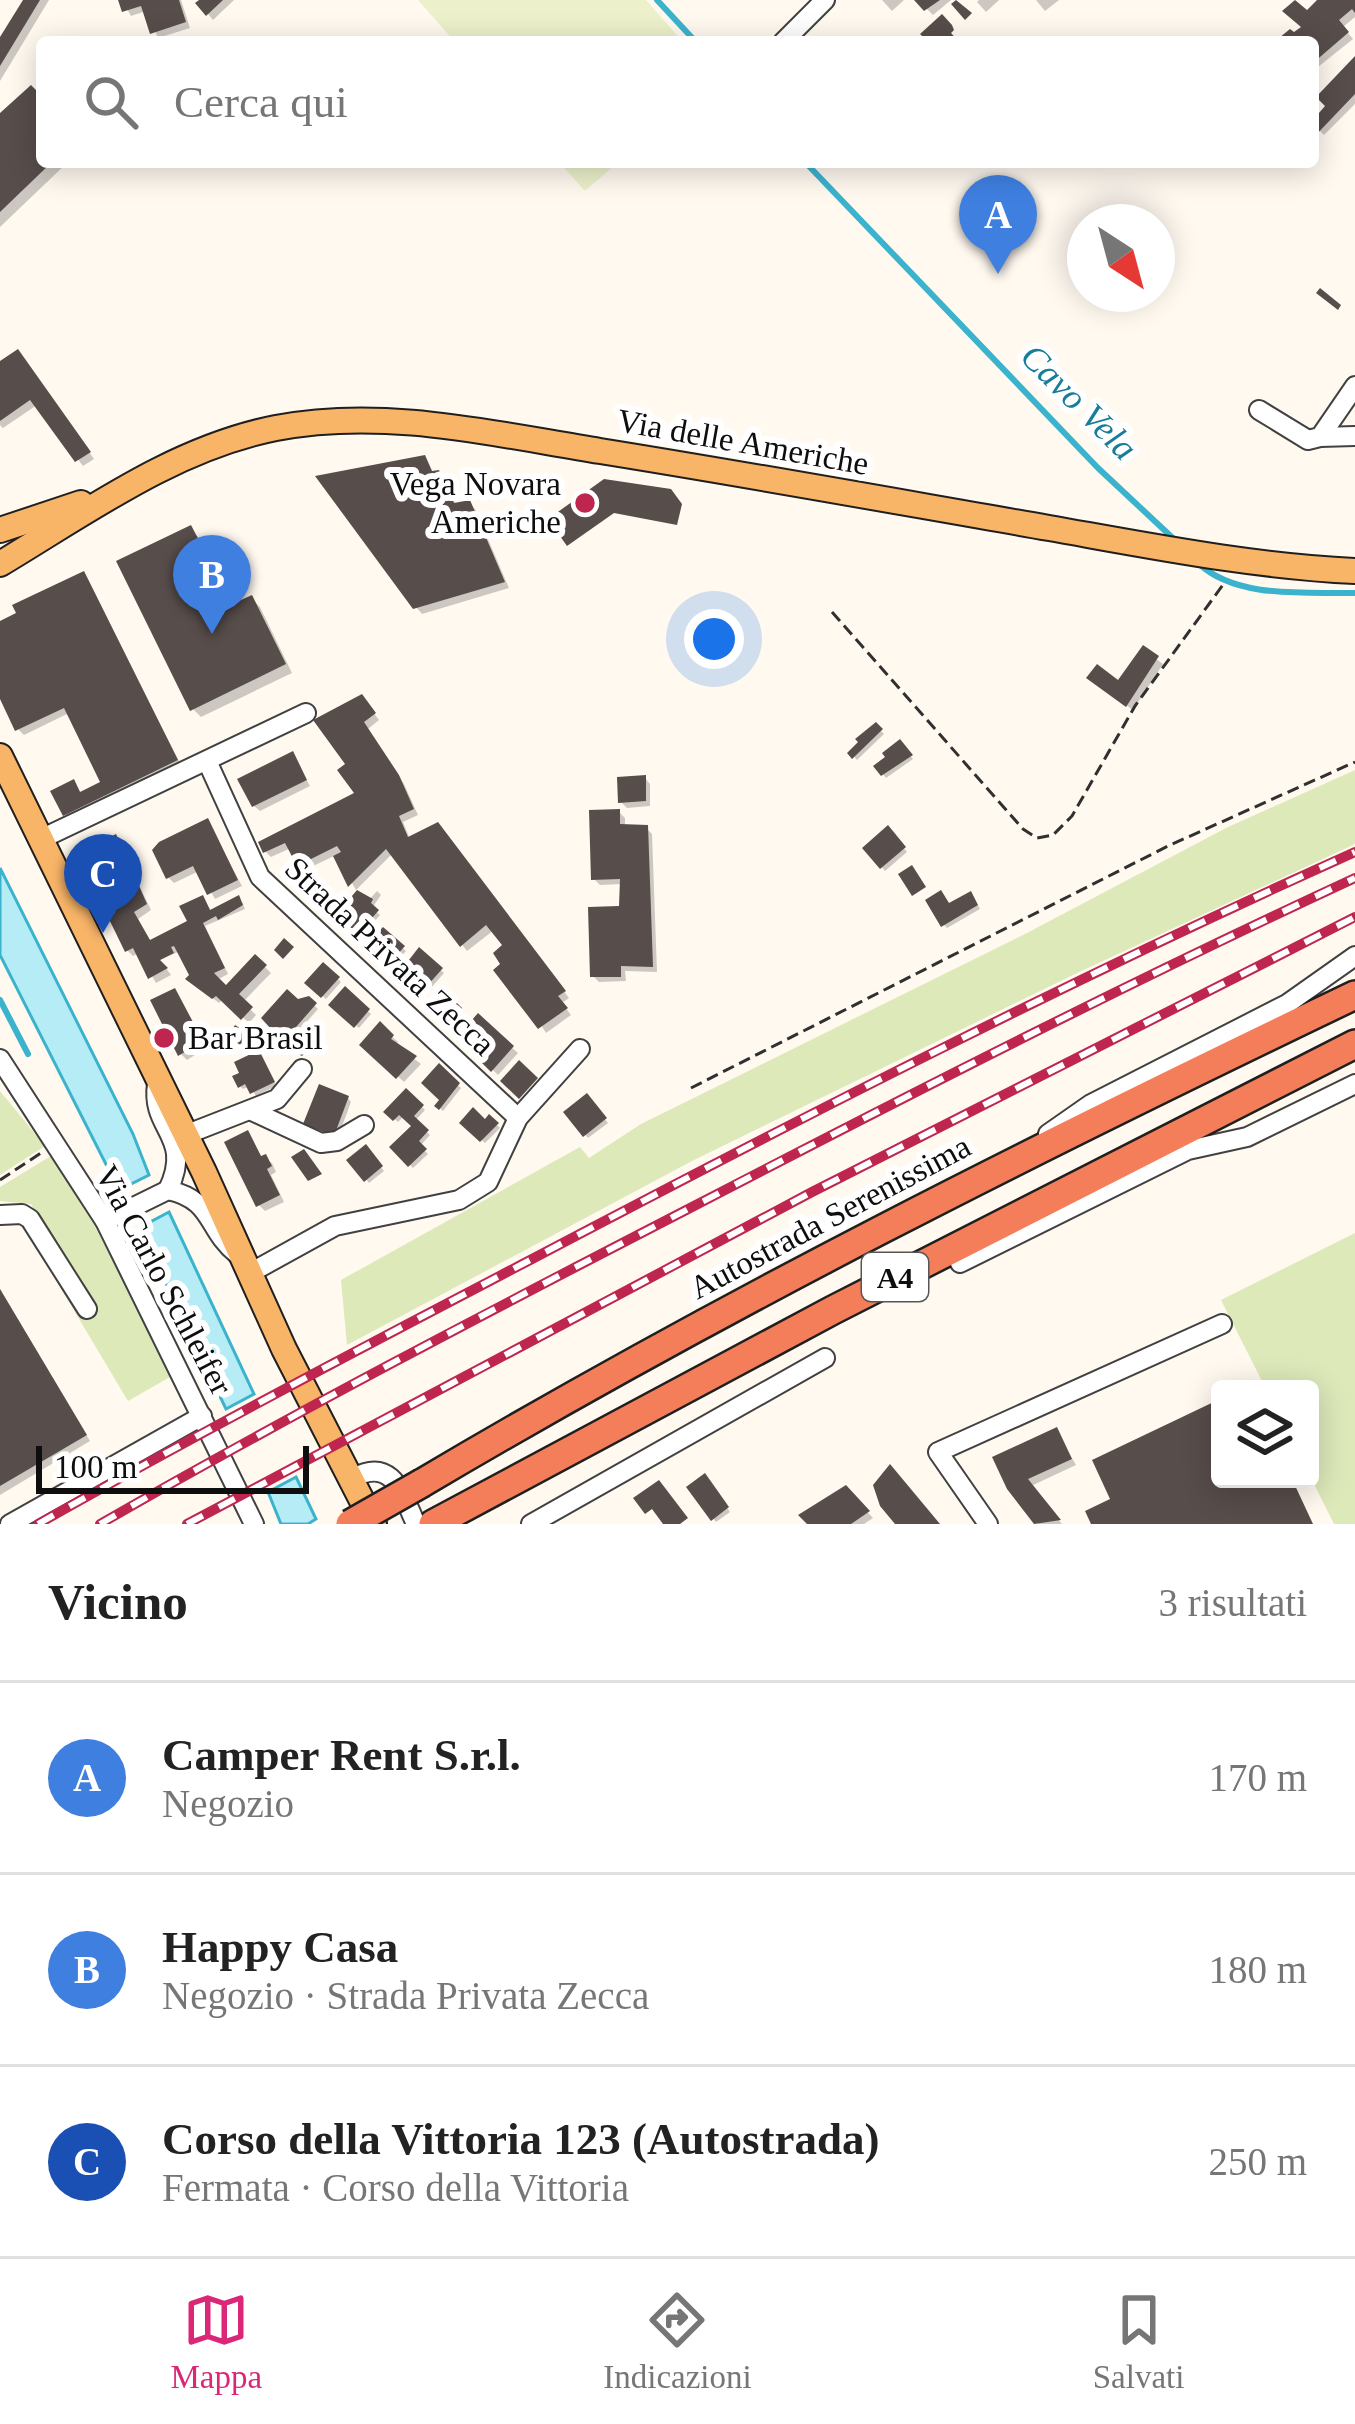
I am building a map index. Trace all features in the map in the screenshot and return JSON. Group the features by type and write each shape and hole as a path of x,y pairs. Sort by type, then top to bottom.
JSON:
{"highway":[{"name":"Autostrada Serenissima","path":"350,1524 587,1385 993,1171 1355,995"},
{"name":"A4","path":"430,1523 832,1310 1355,1044"},
{"path":"832,1310 961,1263"}],"main road":[{"name":"Via delle Americhe","path":"0,564 205,447 276,428 354,418 434,425 639,457 1245,564 1355,571"},
{"name":"Via delle Americhe","path":"0,530 128,487"},
{"path":"0,756 284,1349 374,1524"}],"street":[{"path":"789,36 824,0"},
{"path":"1320,437 1355,386"},
{"path":"1259,410 1308,440 1355,436"},
{"path":"41,839 306,713"},
{"name":"Strada Privata Zecca","path":"207,761 260,877 518,1118"},
{"path":"993,1171 1091,1104 1287,1004 1355,956"},
{"path":"168,1190 200,1203 222,1241 247,1266 335,1226 459,1200 488,1182 518,1118 580,1049"},
{"name":"Via Carlo Schleifer","path":"2,1065 113,1218 254,1524"},
{"path":"185,1135 277,1099 302,1070"},
{"path":"113,1218 168,1190 179,1164 176,1145 158,1110 158,1079"},
{"path":"961,1263 1174,1157 1247,1136 1355,1084"},
{"path":"1174,1157 1257,1144 1355,1097"},
{"path":"250,1110 320,1143 337,1142 364,1125"},
{"path":"0,1215 22,1214 29,1219 87,1309"},
{"path":"988,1524 938,1452 1222,1324"},
{"path":"532,1524 825,1358"},
{"path":"10,1524 202,1416"},
{"path":"353,1478 367,1470 382,1470 430,1523"}],"path":[{"path":"832,612 1023,829 1037,838 1053,835 1072,816 1135,706 1228,578"},
{"path":"691,1088 1168,846 1355,762"},
{"path":"0,1180 48,1148"}],"green space":[{"path":"418,0 646,0 678,36 450,36"},
{"path":"564,168 611,168 585,191"},
{"path":"1355,770 1355,844 692,1161 347,1345 341,1280 580,1147 589,1158 641,1124 1025,934 1228,827"},
{"path":"0,1091 45,1146 0,1175"},
{"path":"51,1156 99,1233 170,1377 128,1401 20,1220 95,1305 31,1204 0,1201 0,1187"},
{"path":"1355,1233 1355,1524 1334,1524 1316,1488 1319,1380 1261,1380 1221,1300"}],"water":[{"path":"0,868 149,1175 119,1190 0,955"},
{"path":"169,1212 254,1394 226,1409 139,1228"},
{"path":"296,1477 316,1519 308,1524 281,1524 268,1492"}],"building":[{"path":"23,0 40,0 0,66 0,37"},
{"path":"118,0 179,0 186,22 150,34 141,6 122,12"},
{"path":"223,0 206,16 195,3"},
{"path":"914,0 940,0 924,11"},
{"path":"956,0 972,13 965,20 951,4"},
{"path":"1295,0 1307,10 1317,0 1355,0 1355,13 1352,9 1339,20 1349,32 1319,58 1319,36 1281,36 1301,27 1282,11"},
{"path":"942,14 954,30 954,36 920,34"},
{"path":"1355,56 1355,94 1319,132 1319,113 1325,106 1319,94"},
{"path":"31,85 36,90 36,168 46,168 0,212 0,113"},
{"path":"1320,288 1341,305 1338,310 1316,293"},
{"path":"18,349 91,452 75,462 30,400 0,421 0,361"},
{"path":"425,455 432,471 439,470 454,503 470,500 505,582 413,609 315,476"},
{"path":"604,479 671,489 682,504 677,525 614,513 567,546 548,519"},
{"path":"191,525 232,604 252,595 286,664 190,711 116,561"},
{"path":"84,571 178,760 63,816 50,791 74,779 80,792 100,782 64,708 15,731 0,699 0,621 16,613 12,605"},
{"path":"1143,645 1159,656 1126,707 1086,678 1097,664 1118,680"},
{"path":"362,694 376,713 364,722 399,775 414,809 399,816 408,837 438,822 566,991 558,996 568,1008 538,1029 493,970 500,964 493,953 502,945 486,925 460,947 386,849 348,887 333,856 341,852 337,846 297,866 285,843 263,853 258,842 354,793 337,770 345,764 313,720"},
{"path":"876,722 883,729 852,759 847,753 858,742 855,739"},
{"path":"900,739 913,755 881,776 873,766"},
{"path":"293,751 307,780 252,807 237,779"},
{"path":"646,775 646,801 618,803 617,777"},
{"path":"620,809 620,824 648,825 653,967 621,966 621,977 590,977 588,907 619,906 620,879 591,880 589,810"},
{"path":"208,818 238,880 207,895 193,866 166,879 152,850"},
{"path":"888,825 906,847 880,869 862,848"},
{"path":"116,834 147,904 134,912 150,940 187,921 179,906 203,895 210,910 239,895 243,905 203,923 225,968 214,973 226,985 255,954 267,965 239,994 253,1007 241,1020 216,996 212,999 185,979 189,975 174,946 174,953 160,960 168,968 148,979 133,948 125,952 108,917 115,913 95,881 108,870 101,854 90,859 87,849"},
{"path":"912,865 926,887 912,896 898,874"},
{"path":"357,890 373,899 371,903 379,910 358,934 336,915"},
{"path":"941,890 949,903 971,891 978,905 941,927 925,900"},
{"path":"383,927 405,946 386,967 364,948"},
{"path":"284,938 294,947 283,959 274,950"},
{"path":"419,947 443,968 419,995 395,978"},
{"path":"323,962 340,977 321,998 304,983"},
{"path":"345,986 370,1009 354,1028 328,1005"},
{"path":"441,987 462,1008 444,1027 424,1009"},
{"path":"175,988 203,1041 178,1056 150,1000"},
{"path":"287,989 298,999 309,996 317,1003 283,1042 261,1018"},
{"path":"478,1013 514,1046 491,1072 460,1041"},
{"path":"380,1021 394,1035 391,1039 417,1056 396,1079 359,1045"},
{"path":"235,1025 255,1038 249,1049 227,1038"},
{"path":"300,1033 312,1045 302,1056 287,1048"},
{"path":"259,1050 275,1082 250,1094 245,1084 238,1088 232,1076 239,1073 234,1062"},
{"path":"519,1060 538,1078 519,1099 500,1081"},
{"path":"439,1063 460,1083 439,1110 434,1106 439,1100 421,1083"},
{"path":"319,1084 349,1096 334,1136 303,1124"},
{"path":"406,1088 424,1105 414,1116 429,1130 419,1141 427,1149 408,1167 389,1147 411,1126 399,1115 393,1121 383,1112"},
{"path":"587,1093 607,1118 583,1137 563,1112"},
{"path":"473,1107 485,1119 489,1114 499,1123 480,1142 459,1123"},
{"path":"248,1130 261,1156 266,1154 272,1166 267,1169 280,1195 256,1207 224,1142"},
{"path":"366,1144 383,1166 364,1182 346,1160"},
{"path":"304,1149 322,1174 308,1181 291,1157"},
{"path":"0,1289 87,1435 0,1486"},
{"path":"1211,1403 1211,1488 1296,1488 1313,1524 1091,1524 1085,1511 1110,1499 1092,1460"},
{"path":"1057,1427 1072,1459 1028,1479 1061,1520 1034,1524 1007,1489 992,1457"},
{"path":"890,1464 940,1524 895,1524 880,1506 873,1485"},
{"path":"705,1473 729,1507 711,1521 686,1487"},
{"path":"659,1480 688,1518 680,1524 663,1524 652,1509 645,1514 633,1498"},
{"path":"846,1485 870,1511 851,1524 807,1524 798,1515"}],"waterway":[{"name":"Cavo Vela","path":"657,0 690,36"},
{"name":"Cavo Vela","path":"811,168 1098,468 1176,541"},
{"name":"Cavo Vela","path":"1198,563 1214,575 1251,588 1355,593"},
{"path":"0,1000 28,1054"}],"railway":[{"path":"38,1524 347,1356 839,1100 1355,852"},
{"path":"100,1524 395,1362 776,1164 1105,997 1355,878"},
{"path":"187,1524 812,1192 1355,917"}],"place":[{"name":"Camper Rent S.r.l.","path":"998,274"},
{"name":"Vega Novara Americhe","path":"585,503"},
{"name":"Happy Casa","path":"212,634"},
{"name":"Corso della Vittoria 123 (Autostrada)","path":"103,933"},
{"name":"Bar Brasil","path":"164,1038"}]}
